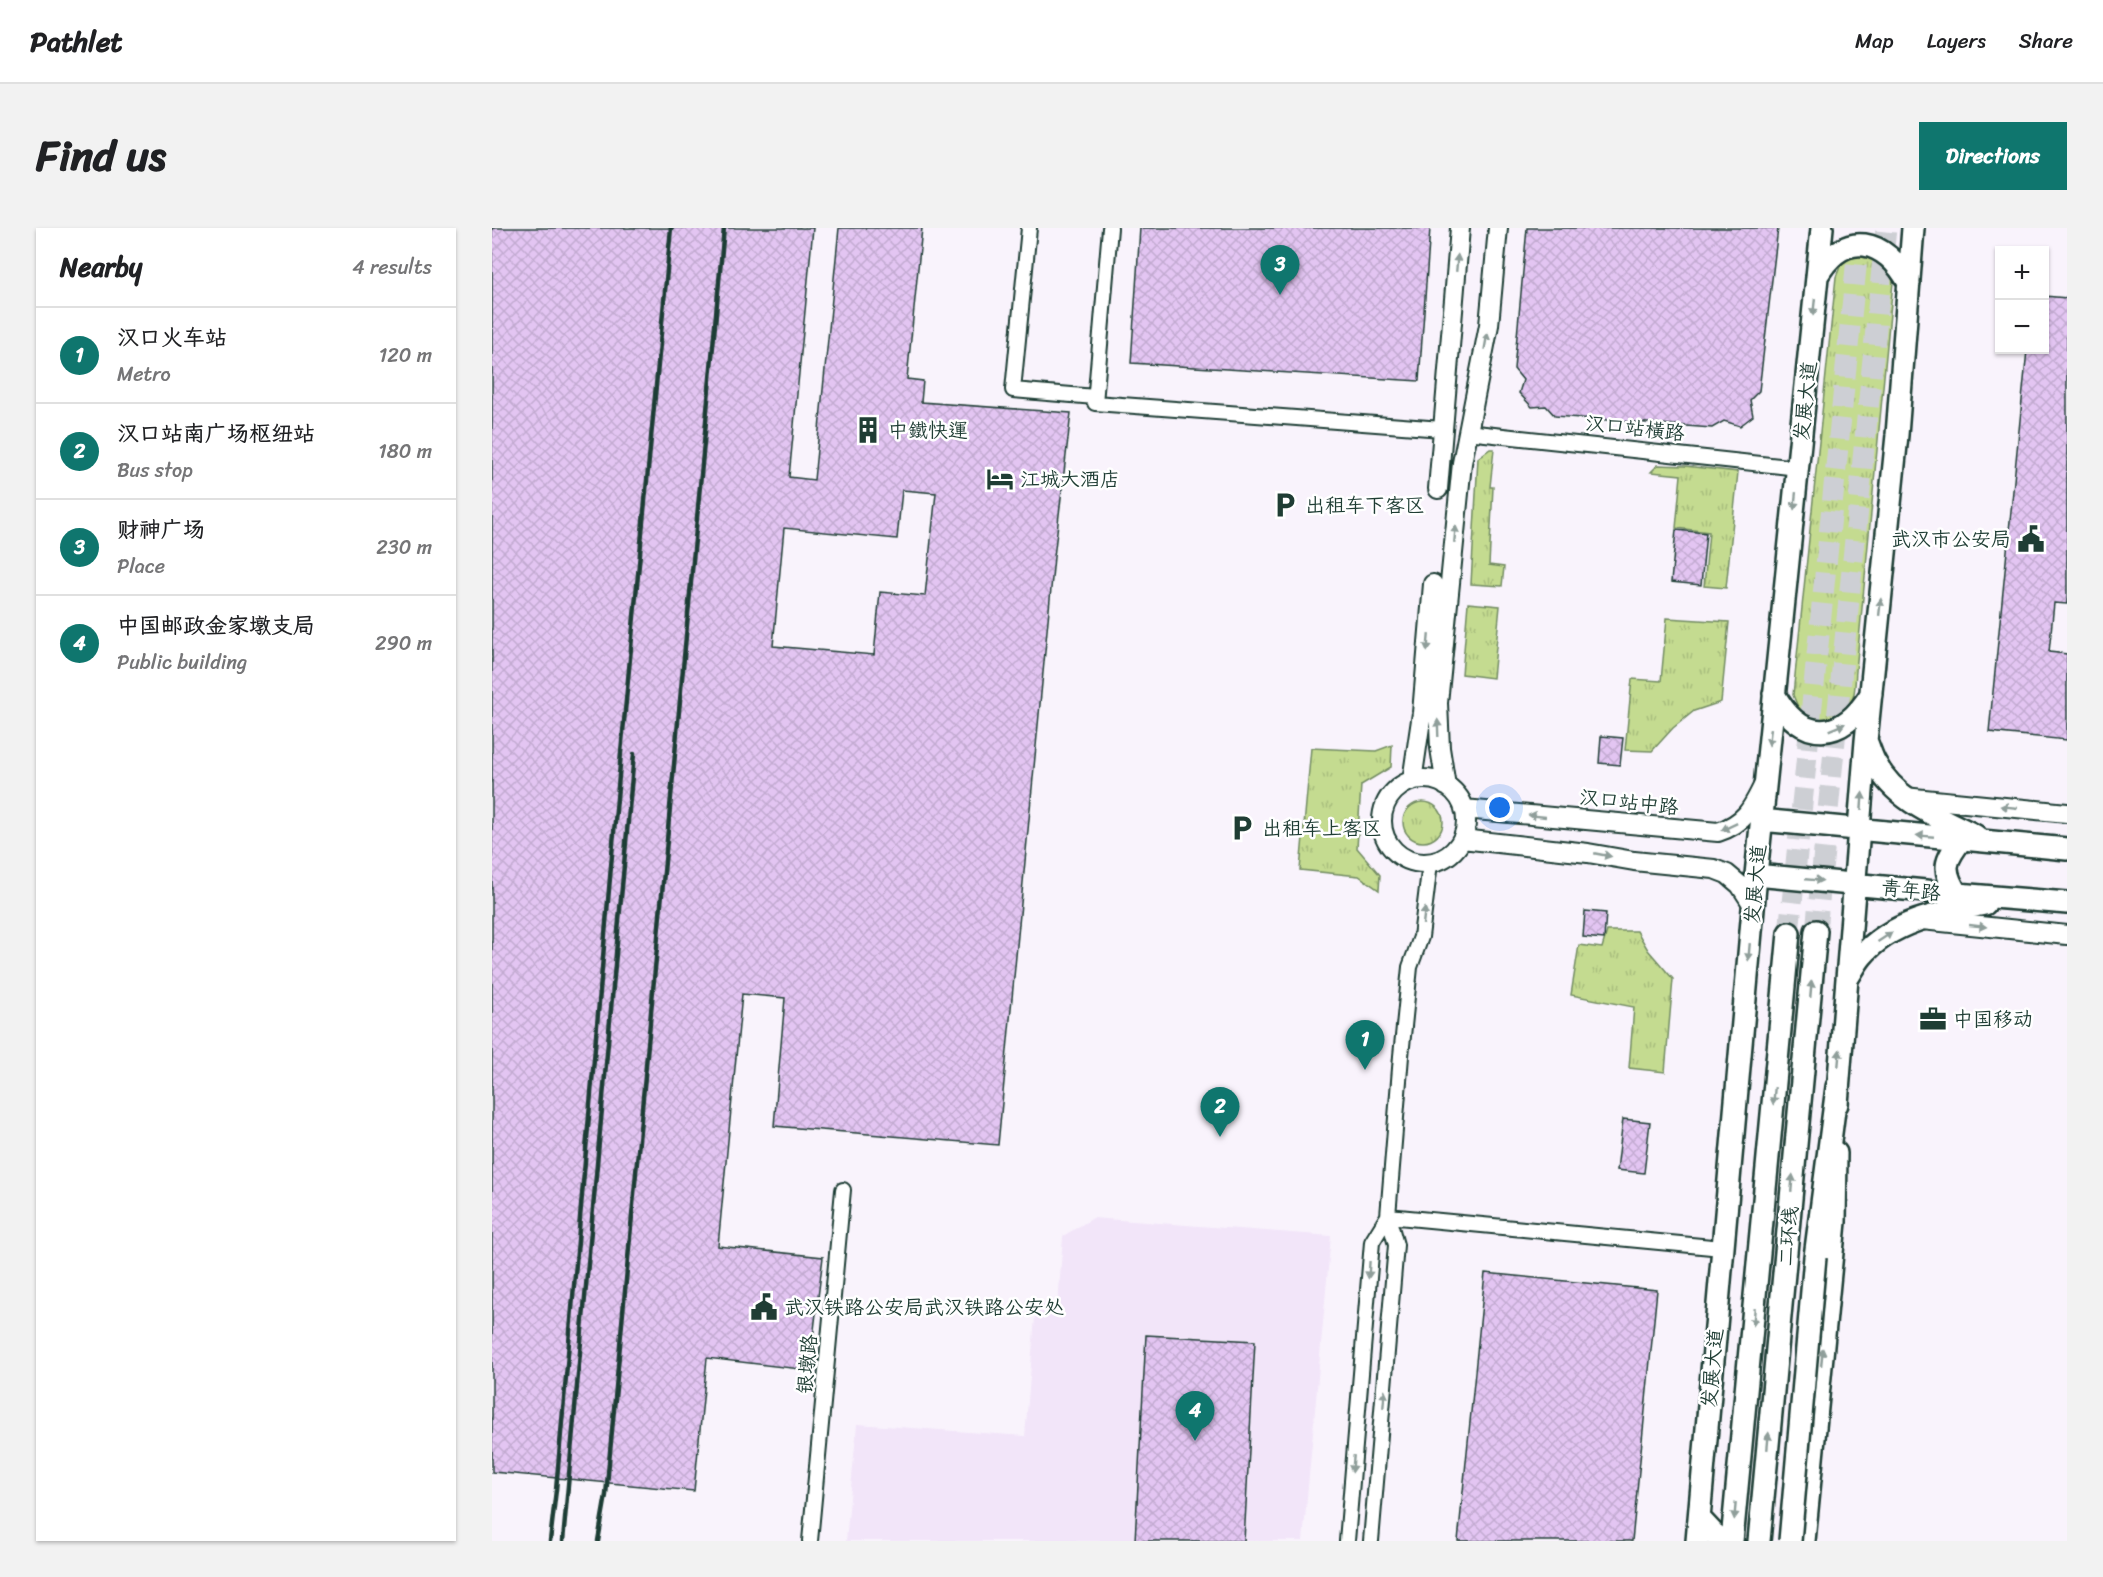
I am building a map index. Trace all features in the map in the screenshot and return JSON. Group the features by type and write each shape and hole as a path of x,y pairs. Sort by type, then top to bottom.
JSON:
{"main road":[{"path":"1438,489 1460,228"},
{"path":"1446,786 1440,748 1438,703 1462,463 1489,324 1498,228"},
{"name":"发展大道","path":"1697,1541 1761,820 1822,228"},
{"path":"1800,1537 1815,1257 1837,1087 1866,741 1897,435 1913,228"},
{"path":"1817,276 1833,254 1844,247 1858,244 1872,245 1893,259 1909,283"},
{"path":"1412,781 1422,713 1433,584"},
{"path":"1774,694 1782,708 1792,718 1804,727 1818,731 1832,730 1854,718 1872,693"},
{"path":"1866,741 1876,765 1904,796 1920,807 1988,841"},
{"path":"1412,781 1436,781 1446,786 1454,792 1464,809 1465,830 1461,839 1449,855 1430,863 1407,860 1397,854 1384,836 1382,825 1386,802 1393,792 1412,781"},
{"name":"汉口站中路","path":"1464,809 1718,832 1732,828 1744,818 1765,783"},
{"path":"1904,796 2067,813"},
{"path":"1761,820 2067,849"},
{"path":"1461,839 1714,869 1727,874 1740,885 1753,905"},
{"path":"1957,894 1948,880 1946,871 1952,851 1962,839"},
{"name":"青年路","path":"1756,875 2067,903"},
{"path":"1846,980 1862,956 1893,931 1946,911 2014,898"},
{"name":"青年路","path":"1920,920 2067,935"},
{"name":"二环线","path":"1759,1541 1816,931"},
{"name":"二环线","path":"1732,1541 1789,933"},
{"path":"1800,1537 1835,1222 1837,1087"},
{"path":"1699,1518 1714,1534 1725,1541"},
{"path":"1779,1541 1800,1537"}],"street":[{"path":"1029,228 1013,390 1095,397"},
{"path":"1110,228 1095,403 1442,429"},
{"name":"汉口站横路","path":"1467,432 1798,468"},
{"path":"1371,1541 1396,1245 1388,1216 1410,967 1421,937 1430,863"},
{"name":"银墩路","path":"810,1541 843,1190"},
{"path":"1388,1216 1722,1248"},
{"path":"1347,1541 1372,1242 1388,1216"}],"shaded area":[{"path":"1093,1218 1331,1236 1303,1541 846,1541 857,1424 1025,1436 1036,1305 1058,1306 1063,1236"}],"green space":[{"path":"1865,251 1890,268 1893,282 1855,689 1852,700 1844,711 1831,720 1818,722 1802,714 1793,695 1836,277 1843,259"},
{"path":"1490,449 1494,449 1490,487 1493,487 1489,565 1504,567 1502,586 1471,584 1478,458"},
{"path":"1658,465 1738,472 1726,588 1704,586 1709,532 1676,528 1681,475 1651,472"},
{"path":"1468,603 1500,606 1493,678 1462,674"},
{"path":"1667,618 1729,622 1721,702 1694,711 1673,728 1652,751 1625,750 1632,679 1661,681"},
{"path":"1392,745 1391,767 1361,785 1357,848 1380,875 1379,890 1359,876 1300,870 1311,748 1376,751"},
{"path":"1423,802 1437,808 1443,822 1437,836 1423,842 1409,836 1403,822 1409,808"},
{"path":"1607,931 1637,931 1648,950 1673,979 1665,1072 1629,1068 1634,1007 1571,995 1579,945 1602,948"}],"building":[{"path":"492,228 813,228 789,477 814,480 839,228 922,228 907,379 923,381 921,402 1071,413 1054,557 998,1145 774,1126 785,998 742,994 718,1246 823,1257 809,1370 707,1358 694,1491 492,1472","holes":["902,490 936,493 925,596 880,592 874,655 773,646 784,528 897,539"]},
{"path":"1140,228 1430,228 1419,381 1131,363"},
{"path":"1527,228 1778,228 1759,391 1750,400 1753,416 1740,426 1724,421 1712,428 1555,416 1546,406 1532,407 1519,393 1523,380 1514,369"},
{"path":"2049,296 2067,298 2067,604 2054,603 2049,652 2067,654 2067,740 1989,732 2027,354 2049,354"},
{"path":"1676,530 1706,533 1701,585 1671,582"},
{"path":"1601,736 1623,738 1620,765 1599,763"},
{"path":"1585,911 1606,913 1604,939 1583,937"},
{"path":"1623,1119 1650,1122 1644,1173 1617,1170"},
{"path":"1485,1273 1657,1290 1632,1541 1458,1541"},
{"path":"1146,1335 1255,1341 1244,1541 1135,1541"}],"tunnel":[{"path":"1789,933 1860,228"},
{"path":"1816,931 1886,228"}],"railway":[{"path":"550,1541 671,228"},
{"path":"598,1541 606,1495 724,228"},
{"path":"563,1541 634,754"}],"place":[{"name":"财神广场","path":"1280,295"},
{"name":"中鐵快運","path":"868,430"},
{"name":"江城大酒店","path":"1000,479"},
{"name":"出租车下客区","path":"1285,505"},
{"name":"武汉市公安局","path":"2031,539"},
{"name":"出租车上客区","path":"1242,828"},
{"name":"中国移动","path":"1933,1019"},
{"name":"汉口火车站","path":"1365,1070"},
{"name":"汉口站南广场枢纽站","path":"1220,1137"},
{"name":"武汉铁路公安局武汉铁路公安处","path":"764,1307"},
{"name":"中国邮政金家墩支局","path":"1195,1441"}]}
